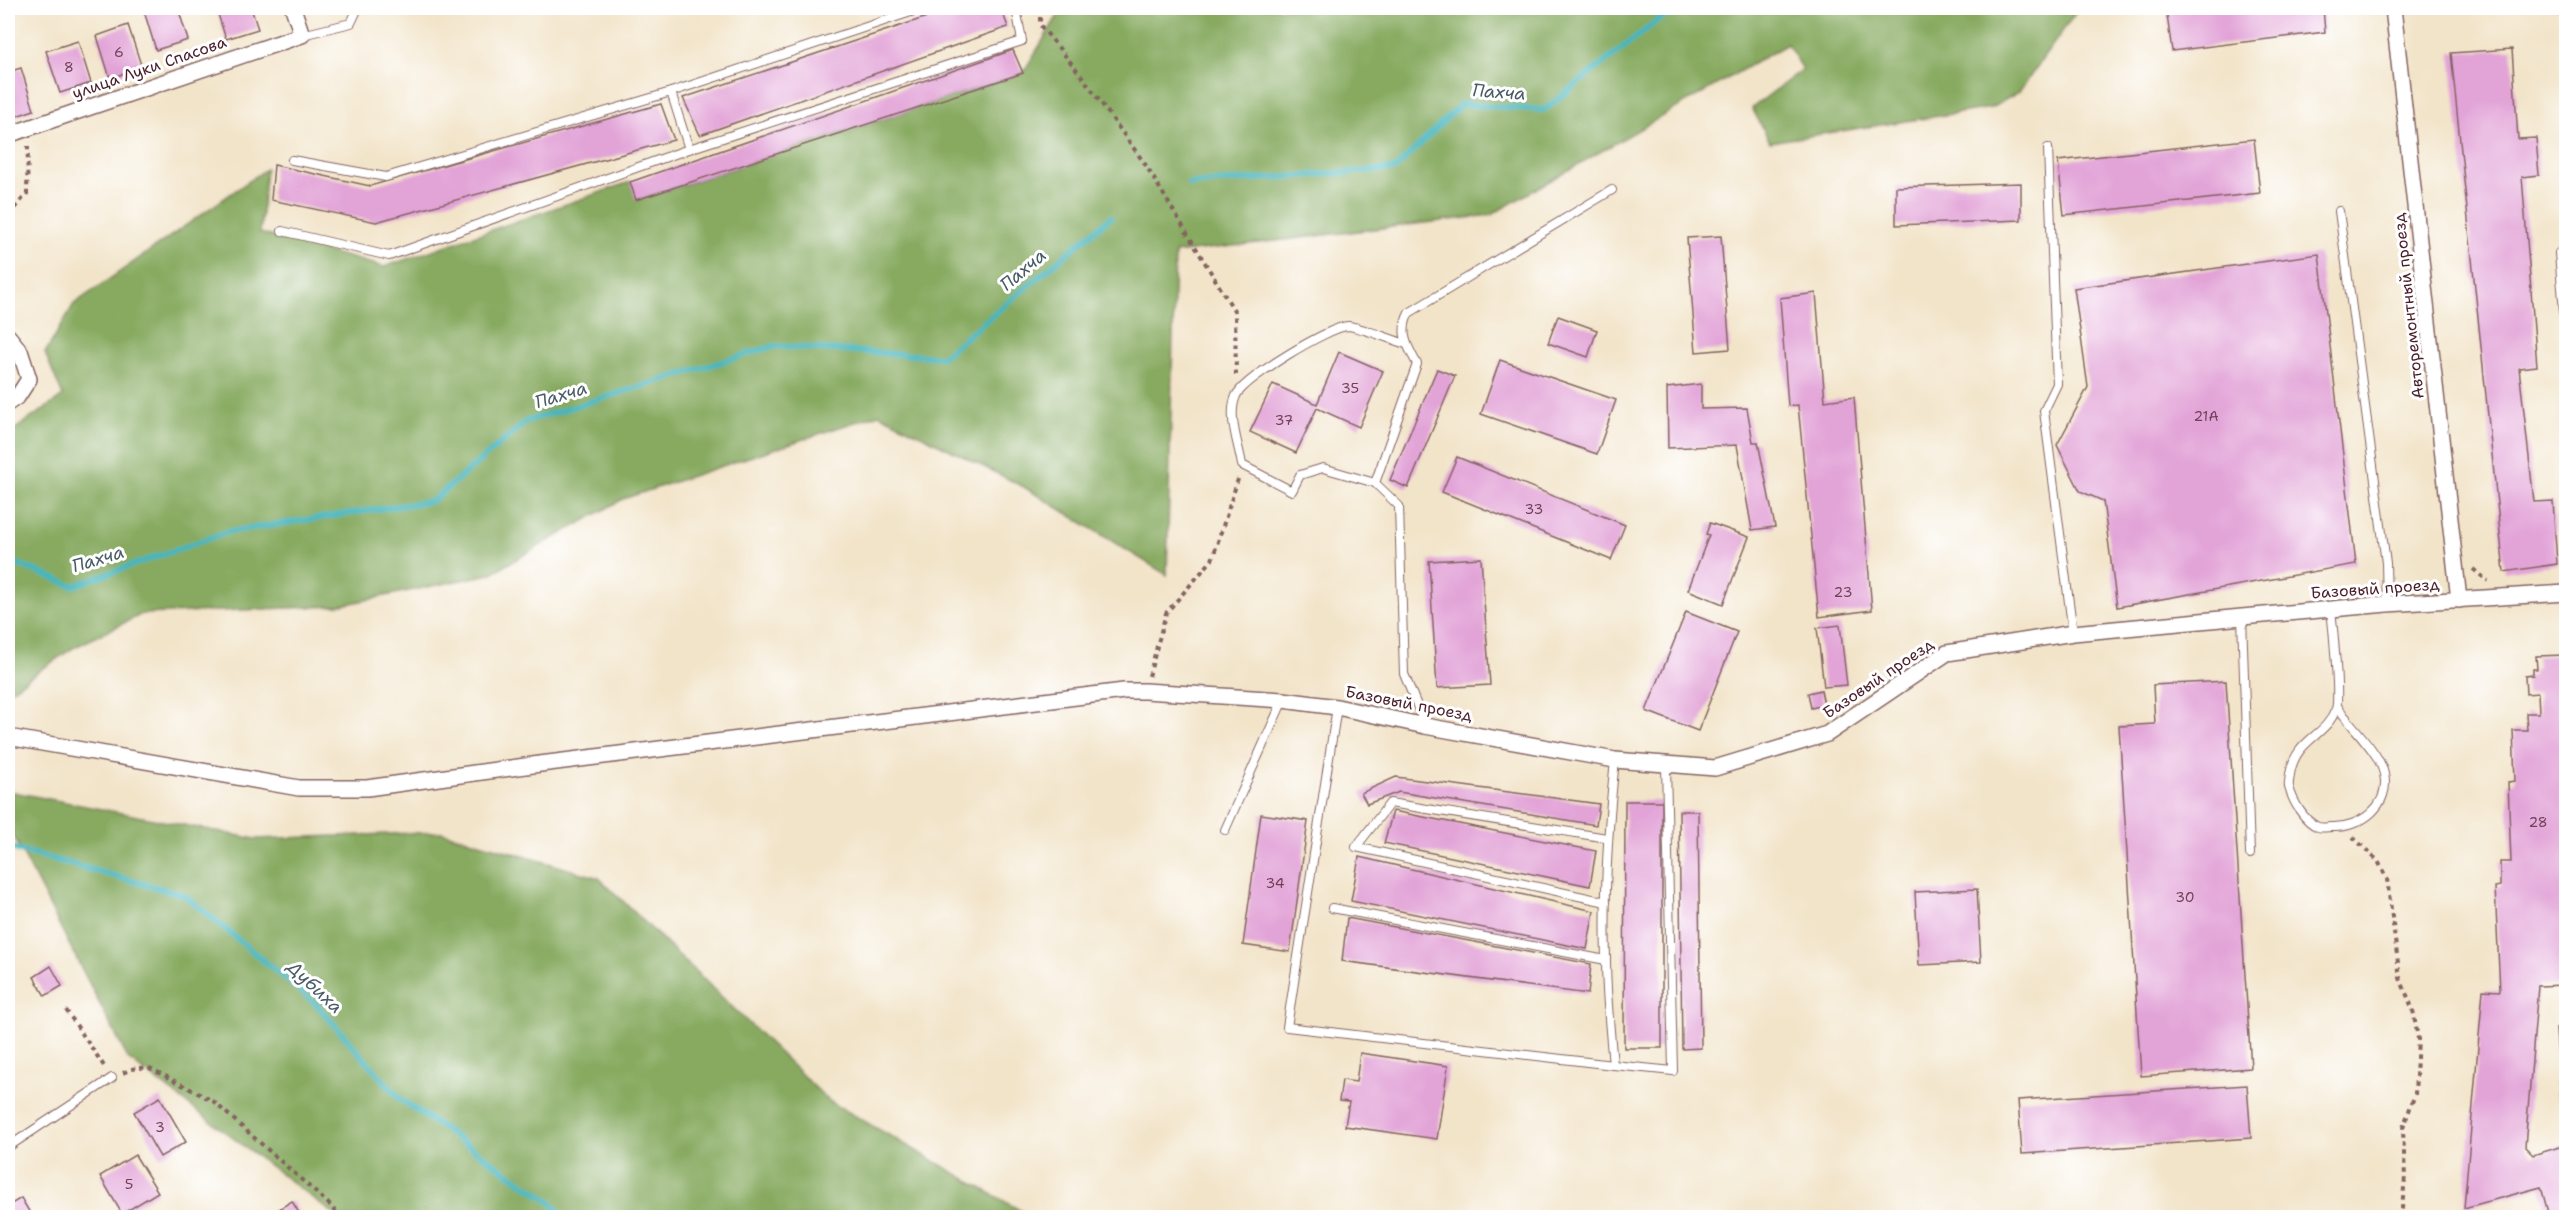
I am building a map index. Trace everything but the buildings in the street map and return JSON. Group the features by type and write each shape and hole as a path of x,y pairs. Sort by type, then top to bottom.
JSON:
{"street":[{"path":"293,8 302,35"},
{"name":"Авторемонтный проезд","path":"2393,8 2459,600"},
{"name":"улица Луки Спасова","path":"8,135 302,35"},
{"path":"8,336 20,351 29,379 18,396 8,404"},
{"name":"Базовый проезд","path":"8,737 298,788 367,788 747,738 1112,693 1145,691 1283,700 1337,707 1425,726 1615,760 1715,768 1827,734 1947,652 2073,633 2387,604 2566,593"}],"lane":[{"path":"302,35 351,23 358,8"},
{"path":"292,160 386,177 671,92 923,8"},
{"path":"282,231 389,256 688,150 1022,41 1016,8"},
{"path":"671,92 688,150"},
{"path":"2048,148 2057,384 2044,411 2073,633"},
{"path":"1375,483 1417,364 1406,344 1403,325 1408,313 1612,190"},
{"path":"2339,211 2386,563 2387,604"},
{"path":"2559,253 2566,335"},
{"path":"1406,344 1347,326 1313,340 1252,377 1236,396 1233,418 1242,465 1292,491 1300,475 1323,468 1375,483 1400,506 1404,674 1425,726"},
{"path":"2331,609 2337,706 2329,724 2306,742 2292,760 2289,786 2301,813 2319,827 2344,828 2365,819 2378,806 2384,791 2384,773 2372,751 2337,706"},
{"path":"2242,617 2250,854"},
{"path":"1225,830 1283,700"},
{"path":"1337,707 1287,1028 1673,1071 1666,765"},
{"path":"1613,1065 1605,960 1607,838 1615,760"},
{"path":"1606,902 1356,847 1390,803 1607,838"},
{"path":"1332,908 1605,960"},
{"path":"8,1147 112,1078"}],"path":[{"path":"1040,8 1040,25 1081,75 1145,164 1235,312 1236,396"},
{"path":"8,215 27,194 28,127"},
{"path":"1145,691 1166,613 1212,560 1242,465"},
{"path":"2472,568 2490,583"},
{"path":"2344,828 2378,861 2387,879 2400,978 2414,1010 2418,1039 2415,1094 2403,1128 2405,1178 2401,1218"},
{"path":"66,1010 112,1078 131,1069 148,1067 213,1101 332,1206 340,1218"}],"green space":[{"path":"1081,8 2079,8 2019,92 1991,108 1770,142 1752,108 1803,69 1787,44 1491,215 1175,253 1167,575 1024,487 879,414 623,499 490,574 337,606 142,614 73,648 8,692 8,434 63,396 45,353 74,304 266,169 260,233 384,267 630,182 637,200 1023,73 1057,17"},
{"path":"8,791 256,839 442,832 599,878 829,1101 1032,1217 338,1217 128,1059 8,825"}],"waterway":[{"name":"Пахча","path":"1189,184 1395,169 1461,104 1544,110 1662,17 1693,8"},
{"name":"Пахча","path":"8,560 73,586 227,532 432,501 527,421 774,346 942,357 1111,217"},
{"name":"Дубиха","path":"8,847 184,895 316,1004 400,1099 549,1201 565,1218"}]}
